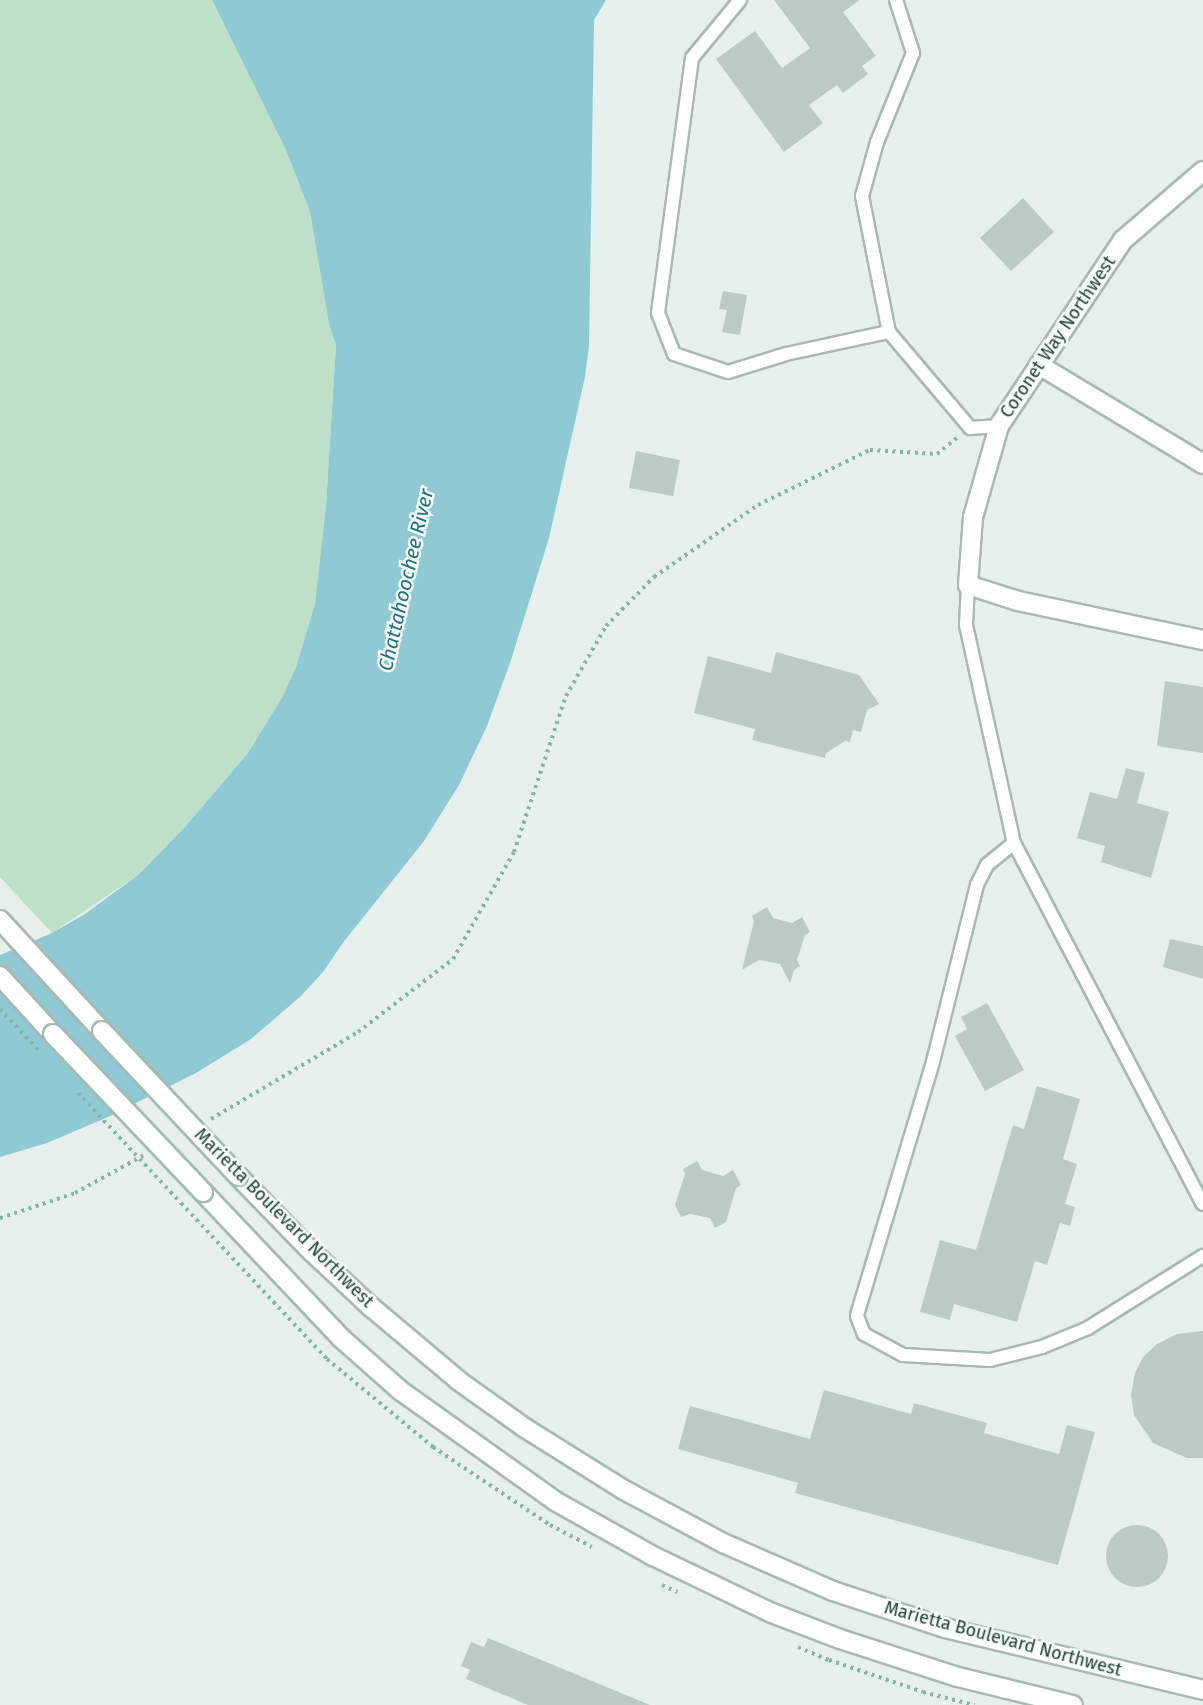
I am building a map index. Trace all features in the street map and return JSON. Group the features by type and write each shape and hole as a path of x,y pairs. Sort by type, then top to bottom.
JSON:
{"main road":[{"name":"Coronet Way Northwest","path":"968,585 973,517 999,426 1123,240 1203,171"},
{"path":"1039,365 1203,464"},
{"path":"968,585 1017,601 1203,640"},
{"name":"Marietta Boulevard Northwest","path":"0,920 238,1176 312,1252 370,1306 459,1380 525,1428 624,1490 723,1542 833,1591 945,1628 1203,1690"},
{"name":"Marietta Boulevard Northwest","path":"0,976 341,1338 400,1391 555,1501 653,1556 772,1613 840,1639 958,1677 1073,1705"}],"lane":[{"path":"740,0 692,58 658,313 674,354 728,372 786,354 889,332"},
{"path":"896,0 913,53 877,142 862,196 889,332 970,428 999,426"},
{"path":"968,585 966,625 1014,843 1203,1204"},
{"path":"1014,843 987,866 977,885 933,1062 858,1316 864,1334 903,1355 990,1360 1042,1347 1088,1328 1203,1256"}],"path":[{"path":"210,1119 358,1032 453,959 514,852 566,696 606,627 654,577 758,505 870,450 937,454 970,428"},
{"path":"0,1009 39,1051"},
{"path":"71,1085 181,1203"},
{"path":"0,1218 75,1193 148,1153"}],"green space":[{"path":"0,0 212,0 286,150 310,212 329,324 336,345 326,506 315,604 296,667 283,696 248,753 185,827 138,875 52,933 0,877"}],"water":[{"name":"Chattahoochee River","path":"212,0 606,0 594,20 589,346 585,377 549,538 510,663 487,726 459,785 424,841 342,944 323,972 301,996 251,1039 196,1073 108,1117 47,1143 0,1157 0,955 52,933 85,914 138,875 185,827 248,753 283,696 296,667 315,604 326,506 336,345 329,324 310,212 286,150"}],"building":[{"path":"774,0 860,0 843,12 876,56 862,66 868,74 843,93 837,85 809,105 823,123 784,152 716,59 755,31 782,68 810,48"},
{"path":"1023,198 1054,232 1011,271 980,238"},
{"path":"723,291 747,295 740,335 722,332 727,310 719,309"},
{"path":"636,451 680,460 673,496 629,488"},
{"path":"776,652 859,675 879,704 867,710 861,732 853,730 850,742 845,741 826,753 825,758 752,740 755,729 694,713 708,656 771,673"},
{"path":"1165,681 1203,687 1203,753 1157,746"},
{"path":"1126,768 1145,773 1137,803 1169,812 1151,878 1101,862 1105,846 1077,838 1090,792 1117,799"},
{"path":"767,907 773,918 792,923 802,917 810,932 805,935 797,960 800,966 794,970 790,983 780,964 759,960 742,970 754,921 752,916"},
{"path":"1170,939 1203,946 1203,979 1163,967"},
{"path":"987,1003 1024,1070 985,1091 955,1036 967,1029 961,1017"},
{"path":"1037,1086 1080,1099 1063,1159 1077,1164 1065,1204 1075,1207 1070,1226 1060,1223 1047,1265 1035,1261 1017,1322 954,1304 950,1320 920,1312 940,1240 976,1250 1013,1125 1024,1129"},
{"path":"697,1161 702,1170 723,1176 733,1170 741,1185 736,1188 726,1222 715,1228 710,1218 690,1214 681,1217 675,1205 685,1174 683,1169"},
{"path":"1203,1331 1203,1458 1187,1458 1153,1443 1134,1415 1131,1395 1135,1373 1143,1357 1157,1344 1177,1334"},
{"path":"824,1390 911,1414 914,1403 987,1423 984,1433 1059,1454 1067,1425 1095,1432 1058,1565 795,1493 798,1483 678,1449 690,1406 810,1439"},
{"path":"1137,1525 1154,1530 1159,1534 1163,1539 1168,1556 1163,1573 1159,1578 1154,1582 1137,1587 1120,1582 1115,1578 1111,1573 1106,1556 1111,1539 1115,1534 1120,1530"},
{"path":"488,1638 650,1705 528,1705 466,1679 470,1670 461,1666 471,1642 484,1647"}]}
